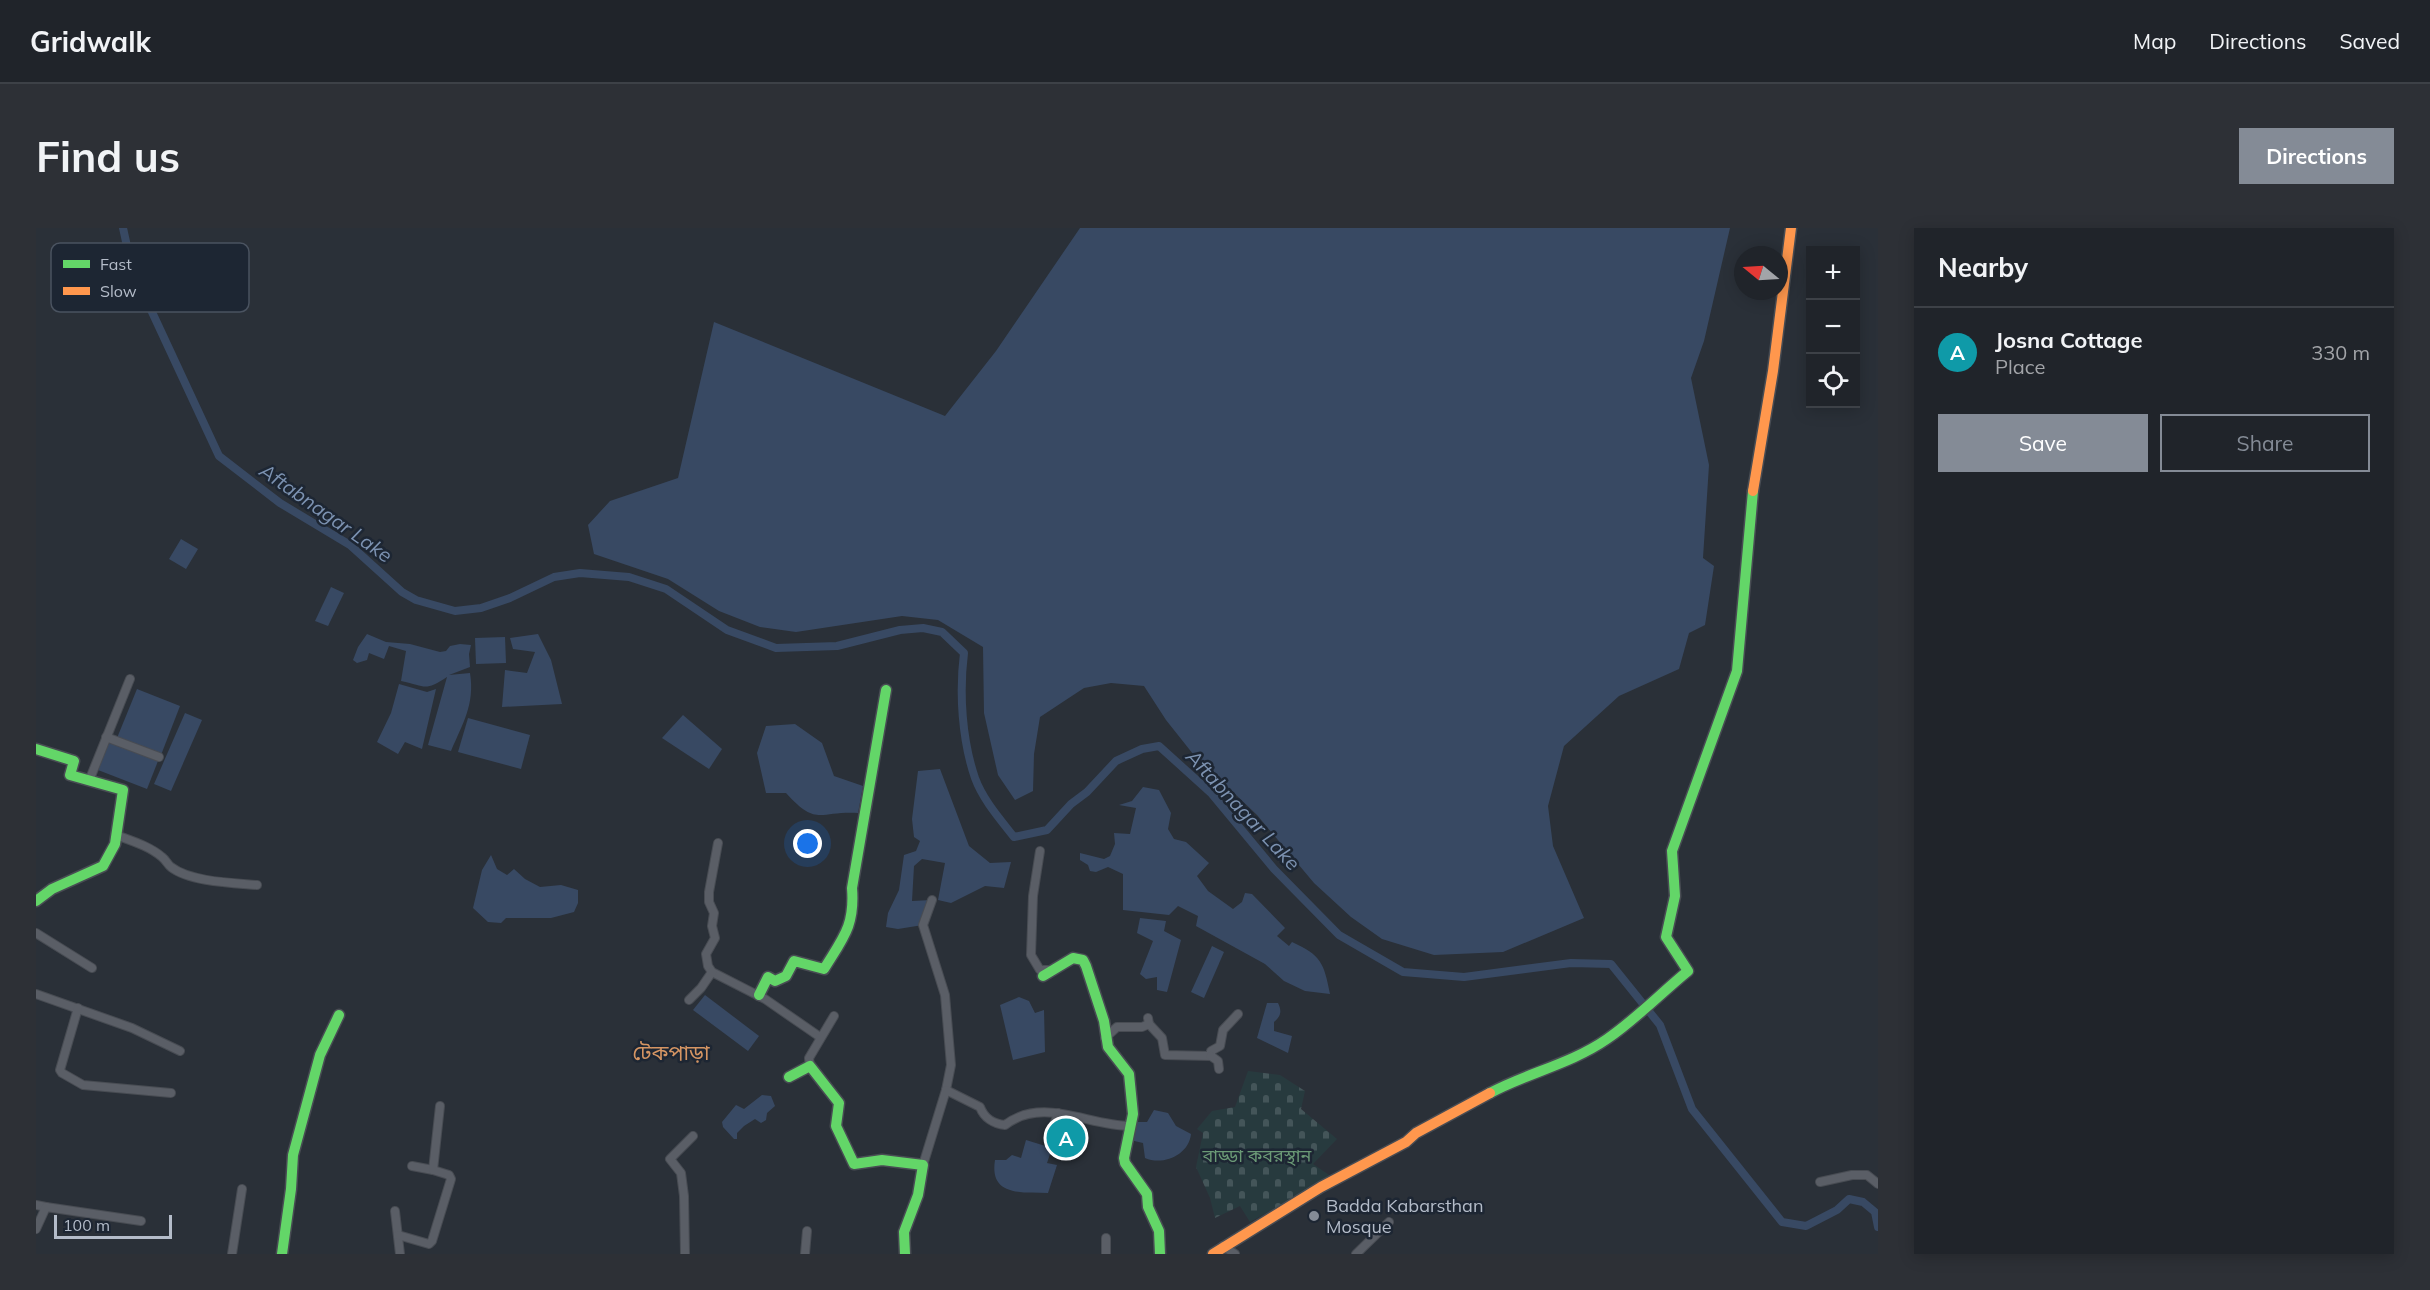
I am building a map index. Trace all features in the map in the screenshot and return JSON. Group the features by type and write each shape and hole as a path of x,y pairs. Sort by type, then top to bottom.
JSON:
{"street":[{"path":"1213,1254 1321,1187 1406,1142 1416,1132 1516,1079 1552,1067 1606,1040 1688,971 1666,937 1675,896 1672,851 1737,671 1753,493 1773,371 1791,228"},
{"path":"89,781 130,679"},
{"path":"759,995 768,977 775,981 786,976 794,961 824,969 848,930 854,910 852,888 886,690"},
{"path":"106,737 159,758"},
{"path":"36,749 74,760 70,775 123,790 115,844 103,866 52,889 36,901"},
{"path":"116,835 141,844 162,857 172,868 190,875 257,885"},
{"path":"718,843 709,892 714,913 712,926 716,938 705,957 712,972 759,995 820,1037"},
{"path":"1040,851 1032,896 1031,955 1040,970 1053,970"},
{"path":"905,1254 904,1232 918,1195 923,1165 946,1090 951,1065 945,995 923,925 932,900"},
{"path":"36,933 92,968"},
{"path":"1043,976 1073,958 1083,960 1104,1021 1108,1047 1117,1055 1121,1067 1129,1074 1133,1114 1125,1163 1147,1194 1148,1207 1159,1231 1160,1254"},
{"path":"689,1000 712,972"},
{"path":"36,994 132,1028 180,1051"},
{"path":"78,1008 60,1070 62,1072 83,1085 171,1093"},
{"path":"1210,1056 1210,1051 1220,1046 1223,1030 1238,1014"},
{"path":"282,1254 291,1190 293,1155 320,1055 339,1015"},
{"path":"834,1016 809,1058 810,1066 839,1103 836,1126 854,1164 882,1160 923,1165"},
{"path":"1105,1038 1118,1027 1142,1028 1149,1021 1162,1038 1165,1054 1210,1056 1218,1061 1219,1069"},
{"path":"789,1077 810,1066"},
{"path":"946,1090 980,1107 983,1114 996,1124 1005,1125 1018,1115 1058,1113 1108,1125 1130,1126"},
{"path":"433,1170 440,1106"},
{"path":"1051,1134 1058,1113"},
{"path":"685,1254 684,1196 681,1173 669,1159 693,1136"},
{"path":"398,1235 429,1244 432,1241 451,1179 449,1175 412,1166"},
{"path":"1820,1182 1852,1175 1867,1175 1878,1184"},
{"path":"232,1254 242,1189"},
{"path":"36,1205 141,1221"},
{"path":"36,1229 46,1207"},
{"path":"395,1211 400,1254"},
{"path":"1356,1254 1389,1222"},
{"path":"806,1254 807,1231"},
{"path":"1106,1238 1106,1254"},
{"path":"1223,1246 1235,1254"}],"green space":[{"name":"বাড্ডা কবরস্থান","path":"1248,1071 1280,1075 1305,1091 1301,1109 1337,1139 1313,1164 1335,1179 1308,1190 1250,1222 1240,1206 1215,1218 1210,1198 1196,1167 1203,1133 1197,1129 1212,1111 1235,1107"}],"water":[{"path":"1080,228 1730,228 1704,341 1691,378 1709,465 1703,558 1714,566 1705,625 1689,633 1679,669 1619,696 1564,746 1548,806 1553,846 1584,918 1503,952 1434,955 1382,939 1351,917 1314,883 1257,815 1193,754 1166,720 1144,686 1111,683 1084,688 1040,717 1034,754 1033,791 1015,800 998,775 984,713 983,647 938,620 902,616 796,632 760,627 719,611 668,579 594,554 588,525 610,501 678,478 714,322 945,416 996,351"},
{"path":"181,539 198,549 186,569 169,559"},
{"path":"331,587 344,593 328,626 315,621"},
{"path":"367,634 386,642 410,644 440,652 446,651 450,646 471,645 470,667 449,675 470,673 471,684 467,713 451,751 428,745 447,677 429,686 401,681 406,651 389,646 384,659 369,653 367,660 357,663 353,660"},
{"path":"538,634 551,660 562,704 502,707 505,670 527,673 535,652 513,649 510,638"},
{"path":"505,637 506,663 476,664 475,638"},
{"path":"399,684 427,692 436,689 422,749 405,742 398,754 377,742 391,713"},
{"path":"137,689 180,706 161,755 117,738"},
{"path":"185,713 202,720 171,791 154,784"},
{"path":"683,715 722,749 709,769 662,738"},
{"path":"468,718 530,735 521,769 458,752"},
{"path":"795,724 822,743 834,776 863,786 858,813 812,814 796,804 786,793 766,793 757,753 766,726"},
{"path":"108,742 158,761 147,789 98,770"},
{"path":"940,769 969,846 990,863 1011,862 1004,888 985,886 951,903 938,900 945,863 922,859 914,866 912,901 932,900 923,925 898,929 886,927 888,913 899,890 904,855 916,851 920,841 914,837 912,819 918,771"},
{"path":"1143,787 1159,790 1171,813 1168,829 1174,839 1186,842 1209,863 1197,876 1208,891 1233,909 1242,902 1245,893 1252,894 1285,928 1277,936 1289,946 1292,942 1309,951 1320,961 1330,994 1305,991 1284,981 1265,964 1196,926 1198,916 1178,906 1169,915 1123,910 1123,874 1108,867 1096,872 1090,871 1088,865 1080,860 1080,853 1104,859 1110,856 1115,844 1114,833 1130,834 1136,808 1119,805 1132,801"},
{"path":"491,855 497,869 507,875 514,869 525,879 540,887 561,885 578,890 578,903 574,912 551,918 506,918 501,923 488,922 473,908 482,870"},
{"path":"1140,918 1166,921 1164,931 1181,940 1167,992 1157,990 1157,977 1146,979 1140,974 1153,941 1137,933"},
{"path":"1212,946 1224,952 1204,998 1191,992"},
{"path":"705,995 759,1036 748,1051 693,1010"},
{"path":"1019,997 1029,1001 1035,1013 1044,1010 1045,1052 1013,1060 1000,1005"},
{"path":"1267,1003 1278,1003 1280,1008 1280,1013 1274,1022 1274,1031 1292,1036 1288,1053 1257,1038"},
{"path":"762,1095 771,1096 775,1106 767,1113 766,1120 761,1123 755,1119 744,1126 737,1133 737,1139 734,1139 723,1127 722,1122 736,1105 744,1109"},
{"path":"1154,1110 1168,1113 1176,1126 1191,1134 1186,1148 1174,1157 1160,1161 1145,1158 1143,1143 1130,1140 1137,1122 1147,1122"},
{"path":"1026,1140 1052,1148 1047,1163 1057,1165 1048,1193 1010,1190 997,1181 995,1160 1006,1160 1012,1155 1021,1158"}],"waterway":[{"name":"Aftabnagar Lake","path":"123,228 126,243"},
{"name":"Aftabnagar Lake","path":"152,312 219,456 280,503 350,545 402,592 416,600 455,611 481,608 510,598 554,577 580,573 629,577 666,589 727,630 776,648 837,646 900,630 923,628 942,632 964,653 963,716 967,748 975,778 987,802 1014,837 1047,830 1116,761 1142,749 1159,746 1211,793 1274,869 1339,935 1403,972 1464,977 1571,963 1611,964 1660,1025 1692,1109 1782,1222 1806,1226 1837,1210 1849,1199 1863,1202 1875,1212 1878,1227"}],"traffic: fast":[{"path":"1490,1093 1593,1048 1628,1023 1688,971 1666,937 1675,896 1672,851 1737,671 1753,491"},
{"path":"759,995 768,977 775,981 786,976 794,961 824,969 846,931 852,912 852,888 886,690"},
{"path":"36,749 74,761 70,775 123,790 115,844 103,866 52,889 36,901"},
{"path":"1043,976 1073,958 1083,960 1086,966 1104,1021 1108,1047 1129,1074 1133,1114 1124,1158 1125,1163 1147,1194 1148,1207 1159,1231 1160,1254"},
{"path":"282,1254 293,1155 320,1055 339,1015"},
{"path":"789,1077 810,1066 839,1103 836,1126 854,1164 882,1160 923,1165 918,1195 904,1232 905,1254"}],"traffic: slow":[{"path":"1753,491 1773,371 1791,228"},
{"path":"1213,1254 1321,1187 1406,1142 1416,1133 1490,1093"}],"place":[{"name":"Josna Cottage","path":"1066,1138"},
{"name":"Badda Kabarsthan Mosque","path":"1314,1216"}],"district":[{"name":"টেকপাড়া","path":"671,1053"}]}
